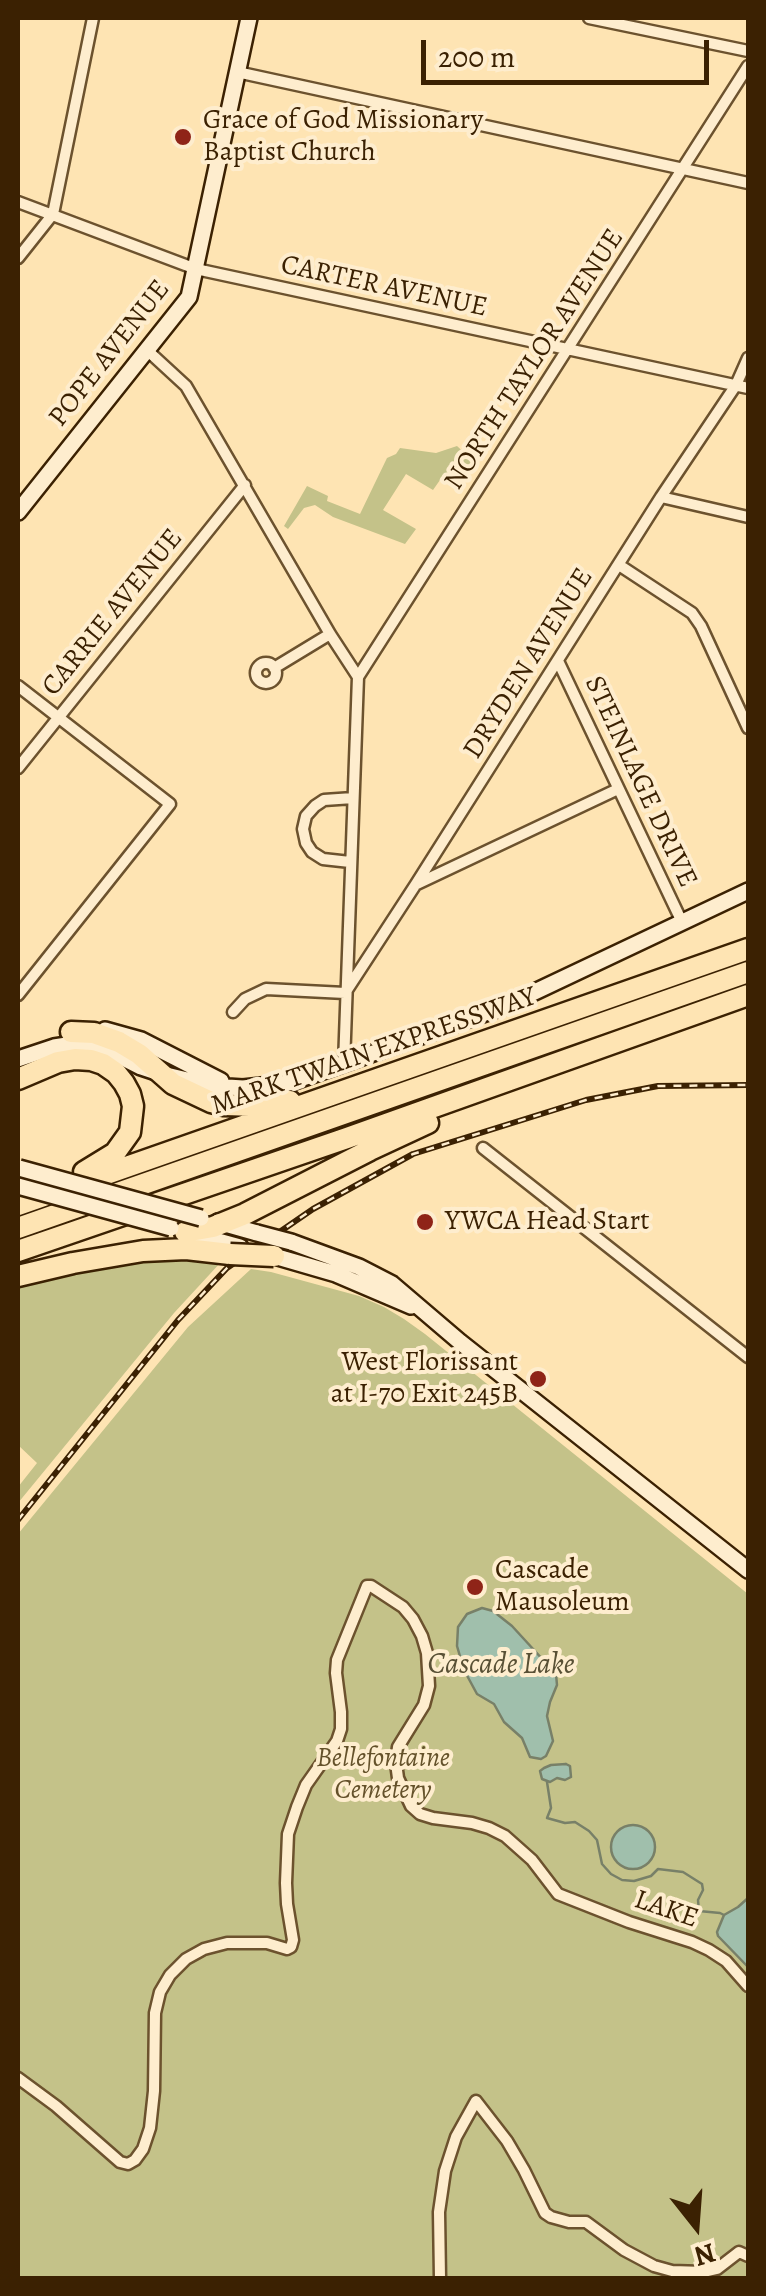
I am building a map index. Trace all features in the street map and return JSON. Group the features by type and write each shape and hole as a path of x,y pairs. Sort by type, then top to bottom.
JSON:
{"highway":[{"name":"MARK TWAIN EXPRESSWAY","path":"23,1197 332,1096 746,949"},
{"path":"18,1228 748,972"},
{"path":"18,1252 748,995"},
{"path":"71,1032 118,1042 186,1092 224,1105 258,1106 332,1096"},
{"path":"18,1079 58,1062 92,1060 116,1073 133,1106 130,1132 116,1153 23,1197"},
{"path":"185,1226 202,1230 223,1224 469,1105 488,1088"},
{"path":"18,1276 143,1252 282,1249"}],"street":[{"path":"18,258 53,214 93,18"},
{"name":"POPE AVENUE","path":"18,512 186,302 249,18"},
{"path":"589,18 748,52"},
{"name":"NORTH TAYLOR AVENUE","path":"358,678 748,66"},
{"path":"238,72 748,183"},
{"name":"CARTER AVENUE","path":"18,202 196,269 748,388"},
{"path":"148,351 186,386 358,678 344,1064"},
{"name":"DRYDEN AVENUE","path":"345,993 736,385 748,358"},
{"name":"CARRIE AVENUE","path":"18,768 244,486"},
{"path":"661,497 748,517"},
{"path":"619,565 692,613 748,728"},
{"path":"274,668 330,634"},
{"name":"STEINLAGE DRIVE","path":"558,661 682,922"},
{"path":"18,686 170,804 18,995"},
{"path":"416,884 618,790"},
{"path":"350,862 323,859 312,852 303,829 306,816 324,800 353,798"},
{"path":"18,1058 66,1044 92,1044 141,1068 212,1086 289,1084 506,1006 748,891"},
{"path":"233,1012 246,999 266,989 345,993"},
{"path":"18,1058 48,1039 92,1029 124,1034 243,1088"},
{"path":"483,1148 748,1357"},
{"path":"18,1168 185,1226 235,1250"},
{"path":"23,1197 185,1226"},
{"path":"223,1224 257,1233 282,1249 424,1312 748,1570"},
{"name":"LAKE","path":"18,2078 120,2162 128,2164 143,2149 150,2128 155,2012 170,1975 186,1959 227,1942 267,1943 287,1949 291,1946 294,1940 286,1883 288,1834 306,1785 341,1729 337,1660 366,1586 384,1593 414,1619 429,1667 430,1686 424,1705 398,1747 396,1763 403,1793 412,1806 420,1814 489,1828 505,1836 532,1860 558,1894 709,1950 726,1961 748,1986"},
{"path":"440,2278 438,2212 445,2171 456,2137 476,2102 507,2141 545,2213 551,2217 586,2222 624,2250 654,2266 672,2270 704,2272 744,2254"}],"green space":[{"path":"457,446 473,461 448,481 440,480 433,490 406,474 383,510 416,529 405,544 333,517 315,505 304,508 288,529 284,526 307,486 328,496 327,501 360,514 387,458 400,448 436,453"},
{"path":"153,1254 221,1262 174,1313 18,1503 18,1487 37,1463 18,1445 18,1280"},
{"name":"Bellefontaine Cemetery","path":"251,1269 359,1296 404,1319 748,1594 748,2278 18,2278 18,1534 188,1327"}],"water":[{"name":"Cascade Lake","path":"482,1608 493,1611 512,1626 556,1674 557,1685 547,1716 553,1741 541,1759 530,1757 522,1738 504,1722 494,1704 477,1694 464,1670 457,1646 458,1627 467,1614"},
{"path":"570,1766 571,1777 550,1782 542,1779 540,1771 544,1768"},
{"path":"633,1825 648,1832 655,1847 648,1862 633,1869 618,1862 611,1847 618,1832"},
{"path":"748,1898 748,1967 717,1932 724,1915"}],"waterway":[{"path":"547,1782 551,1808 547,1818 575,1822 589,1831 597,1840 602,1864 611,1874 634,1881 651,1876 658,1869 683,1872 702,1884 699,1911 724,1915"}],"railway":[{"path":"18,1520 178,1320 227,1268 313,1209 413,1154 586,1100 658,1086 748,1085"}],"place":[{"name":"Grace of God Missionary Baptist Church","path":"183,137"},
{"name":"YWCA Head Start","path":"425,1222"},
{"name":"West Florissant at I-70 Exit 245B","path":"538,1379"},
{"name":"Cascade Mausoleum","path":"475,1587"}]}
